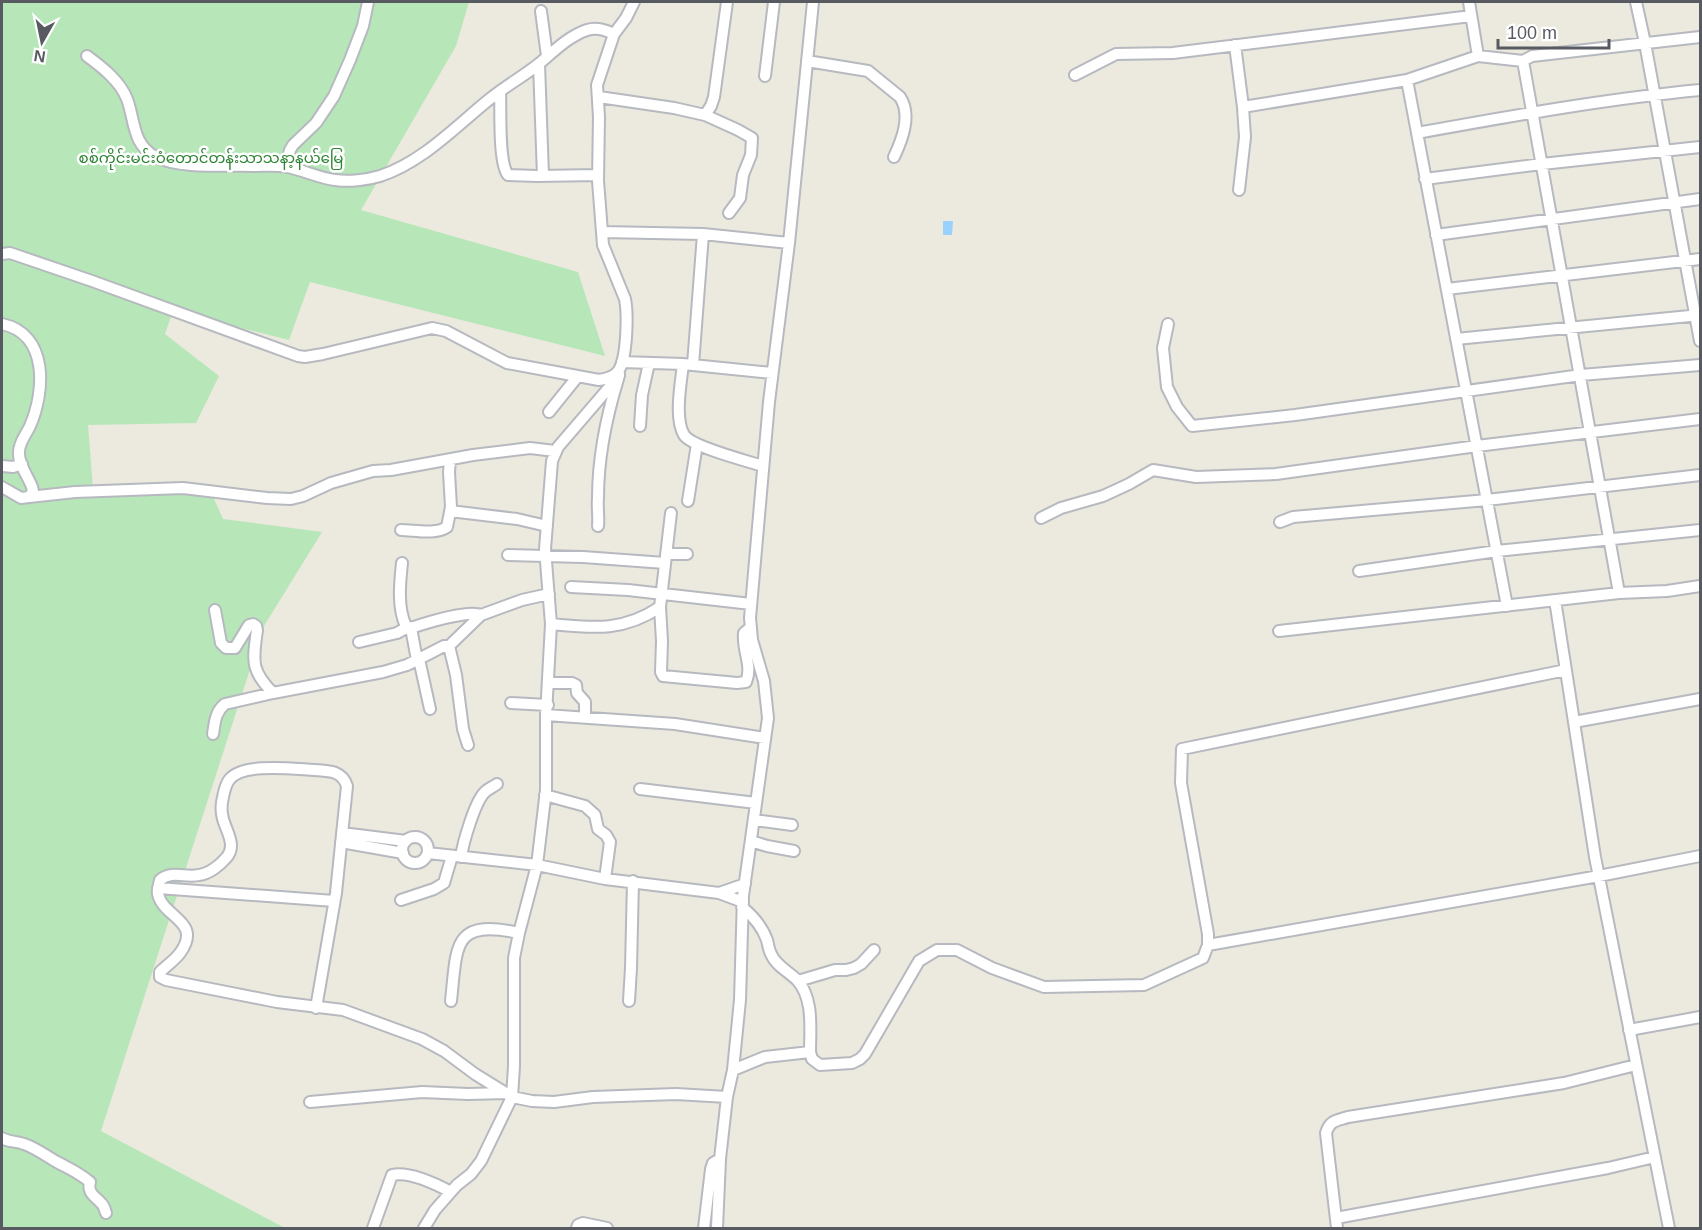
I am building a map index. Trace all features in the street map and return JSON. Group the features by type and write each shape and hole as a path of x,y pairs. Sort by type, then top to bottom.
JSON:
{"street":[{"path":"286,167 293,145 316,123 334,96 363,26 368,2"},
{"path":"598,526 603,442 607,414 620,370 626,334 627,307 603,245 598,175 599,97 597,82 614,34 634,2"},
{"path":"705,115 714,97 727,2"},
{"path":"765,76 774,2"},
{"path":"717,1228 720,1159 740,1000 745,884 768,718 764,681 750,627 751,604 772,373 789,243 813,2"},
{"path":"1469,2 1478,56"},
{"path":"1636,2 1701,341"},
{"path":"541,11 543,176"},
{"path":"1076,75 1116,54 1173,53 1471,16"},
{"path":"87,56 103,67 127,97 134,130 140,143 150,153 169,162 286,167 336,180 360,180 381,176 423,153 576,34 591,29 603,29 614,34"},
{"path":"1243,107 1407,80 1478,56 1524,61 1532,56 1701,37"},
{"path":"1235,45 1245,137 1239,190"},
{"path":"807,61 868,71 900,98 906,112 901,143 894,157"},
{"path":"1524,61 1619,593"},
{"path":"1407,80 1507,606"},
{"path":"1417,133 1533,112 1655,94 1701,90"},
{"path":"500,91 501,144 504,170 508,174 598,175"},
{"path":"599,97 663,106 705,115 752,138 751,155 743,175 740,198 729,213"},
{"path":"1425,179 1701,147"},
{"path":"1436,235 1701,199"},
{"path":"602,232 703,234 789,243"},
{"path":"703,234 688,365 679,410 681,427 685,437 697,444 763,466"},
{"path":"2,254 10,254 81,278 298,356 320,355 437,328 507,363 598,380 607,378 620,370 649,363 772,373"},
{"path":"1447,289 1701,260"},
{"path":"1456,339 1698,316"},
{"path":"2,324 20,331 27,338 39,363 41,385 36,409 19,448 19,456 33,491 29,497"},
{"path":"1168,324 1163,348 1167,387 1177,407 1192,426 1295,415 1581,375 1701,365"},
{"path":"640,426 642,395 649,363"},
{"path":"424,1228 435,1210 481,1161 510,1095 514,1066 514,958 537,866 545,795 551,624 546,555 552,461 555,451 620,370"},
{"path":"549,412 578,376"},
{"path":"1041,518 1061,508 1103,496 1153,470 1196,477 1276,474 1477,446 1701,419"},
{"path":"688,501 697,444"},
{"path":"2,487 21,498 75,492 183,488 291,499 331,483 373,471 530,448 555,451"},
{"path":"401,530 436,531 447,527 450,511 450,460"},
{"path":"2,466 13,467 22,464"},
{"path":"1280,522 1293,518 1487,500 1701,475"},
{"path":"450,511 517,519 547,526"},
{"path":"671,513 660,607 661,672 663,676 746,682 749,669 743,640 744,633 750,627"},
{"path":"1359,571 1497,551 1701,530"},
{"path":"508,555 665,559 687,554"},
{"path":"402,563 404,623 409,627 430,709"},
{"path":"1279,631 1701,586"},
{"path":"571,587 661,593 751,604"},
{"path":"213,734 216,715 225,704 384,672 407,665 444,645 448,646 481,615 522,600 549,594"},
{"path":"1555,600 1599,876 1669,1228"},
{"path":"551,624 612,627 628,624 660,607"},
{"path":"215,610 221,643 226,648 235,648 249,625 256,626 254,665 260,679 273,693"},
{"path":"359,642 465,614 481,615"},
{"path":"448,646 456,675 463,729 468,745"},
{"path":"428,854 537,866 605,879 719,893 743,904 764,932 774,959 782,969 798,981 804,994 810,1012 812,1059 820,1065 852,1063 865,1054 919,960 937,950 957,950 992,968 1044,987 1144,985 1203,958 1208,945 1208,934 1181,783 1182,749 1566,670"},
{"path":"549,682 576,685 577,693 585,702 585,718"},
{"path":"1574,722 1701,699"},
{"path":"511,703 585,718 675,724 765,738"},
{"path":"316,1008 334,901 347,786 342,776 333,771 279,768 238,773 229,780 221,804 231,843 231,850 227,858 208,872 199,875 166,875 160,880 158,895 162,903 185,925 187,936 179,955 160,972 160,977 316,1008 343,1010 422,1039 510,1095"},
{"path":"401,900 444,884 463,843 477,804 483,793 497,784"},
{"path":"640,789 756,803"},
{"path":"545,795 585,806 595,815 598,829 606,835 610,842 605,879"},
{"path":"754,820 792,825"},
{"path":"403,853 406,841 416,837 426,842 428,854"},
{"path":"342,838 403,853 415,863 421,862 428,854"},
{"path":"342,838 406,841"},
{"path":"751,841 794,850"},
{"path":"1208,945 1701,856"},
{"path":"629,1001 633,881"},
{"path":"719,893 745,884"},
{"path":"158,888 334,901"},
{"path":"451,1001 456,952 464,937 474,931 487,928 499,928 519,933"},
{"path":"798,981 835,970 854,968 874,950"},
{"path":"1629,1030 1701,1017"},
{"path":"733,1070 765,1057 810,1053"},
{"path":"1636,1065 1564,1083 1348,1117 1335,1121 1328,1125 1326,1133 1336,1223 1655,1157"},
{"path":"310,1102 422,1092 510,1095 532,1101 554,1102 593,1097 676,1094 727,1097"},
{"path":"2,1138 33,1147 78,1172 90,1182 88,1187 94,1198 103,1204 106,1212"},
{"path":"704,1228 711,1169 713,1163 720,1159"},
{"path":"373,1228 392,1175 399,1174 432,1182 451,1192"},
{"path":"577,1228 578,1225 584,1223 607,1228"}],"green space":[{"name":"စစ်ကိုင်းမင်းဝံတောင်တန်းသာသနာ့နယ်မြေ","path":"2,2 469,2 456,46 361,210 578,272 605,356 310,282 289,340 173,311 165,334 219,376 196,423 88,425 93,489 211,492 223,519 322,532 264,626 101,1131 285,1228 2,1228"}],"water":[{"path":"943,221 953,221 952,235 943,235"}]}
